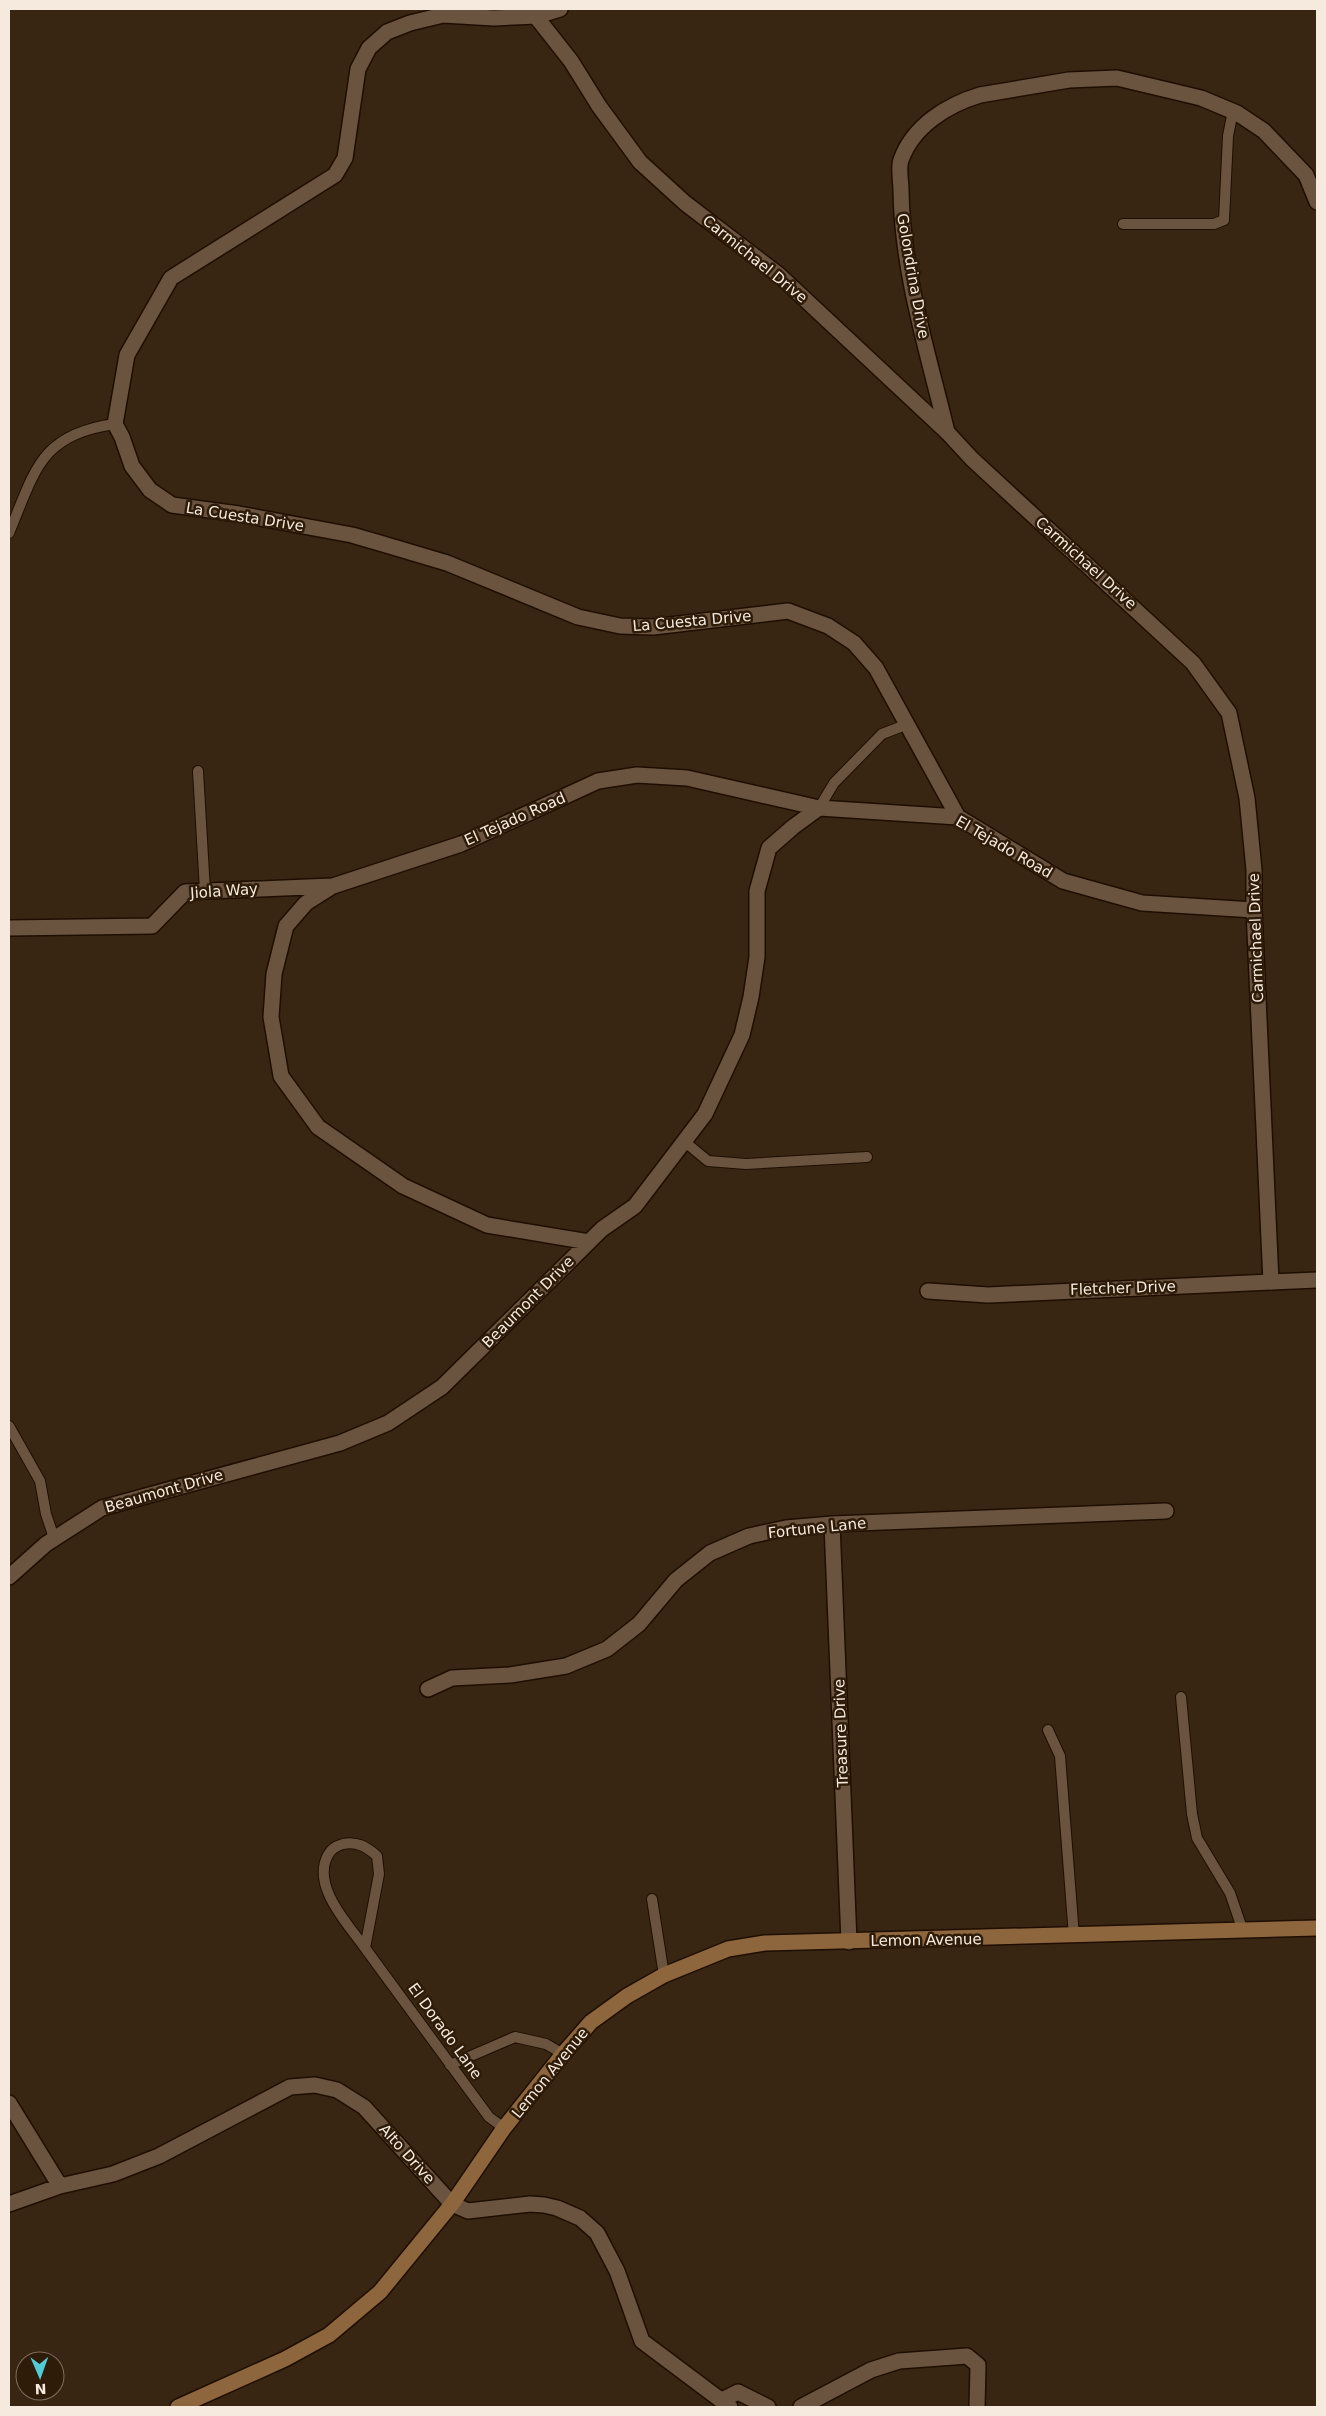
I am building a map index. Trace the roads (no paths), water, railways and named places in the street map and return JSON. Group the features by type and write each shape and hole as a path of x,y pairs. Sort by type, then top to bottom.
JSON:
{"main road":[{"name":"Lemon Avenue","path":"178,2407 285,2359 329,2335 380,2292 452,2204 504,2128 591,2022 627,1996 664,1975 728,1949 765,1943 1317,1928"}],"street":[{"path":"115,424 128,355 171,278 335,175 345,158 358,69 362,58 377,39 398,26 443,16 494,18 560,9"},
{"name":"Carmichael Drive","path":"534,12 640,162 685,203 779,275 947,432 972,459 1193,663 1229,713 1247,798 1254,870 1254,910 1271,1282"},
{"name":"Golondrina Drive","path":"947,432 920,324 901,226 900,162 917,134 940,112 966,99 1069,80 1118,78 1201,98 1233,111 1264,131 1306,175 1317,202"},
{"name":"La Cuesta Drive","path":"115,424 132,466 140,479 150,490 172,505 239,514 352,535 447,563 578,617 606,624 653,627 788,611 815,620 841,633 866,655 908,724 958,817"},
{"name":"El Tejado Road","path":"589,1242 487,1225 403,1186 318,1127 281,1076 271,1017 274,974 286,926 306,903 333,886 461,844 598,781 636,775 687,778 819,808 958,817 1063,880 1142,903 1254,910"},
{"name":"Beaumont Drive","path":"9,1577 54,1538 102,1508 340,1443 388,1423 442,1387 602,1229 635,1206 705,1114 742,1035 751,997 757,957 757,891 769,848 819,808"},
{"name":"Jiola Way","path":"9,928 152,926 185,892 333,886"},
{"name":"Fletcher Drive","path":"928,1291 988,1294 1317,1280"},
{"name":"Fortune Lane","path":"428,1689 452,1678 510,1675 566,1666 607,1649 639,1624 676,1580 710,1553 749,1536 786,1528 832,1524 1166,1511"},
{"name":"Treasure Drive","path":"832,1524 849,1942"},
{"name":"Alto Drive","path":"9,2204 60,2186 113,2174 159,2156 290,2087 315,2085 337,2090 364,2106 452,2204"},
{"path":"9,2103 60,2186"},
{"path":"452,2204 468,2211 530,2204 544,2205 557,2208 580,2218 597,2233 617,2271 642,2341 726,2404 738,2392 768,2407"},
{"path":"801,2407 870,2370 899,2361 967,2356 978,2364 977,2407"}],"lane":[{"path":"1123,224 1214,224 1224,220 1228,136 1233,111"},
{"path":"9,533 36,467 53,447 83,430 115,424"},
{"path":"819,808 834,783 882,734 908,724"},
{"path":"198,771 205,891"},
{"path":"685,1142 708,1160 746,1164 867,1157"},
{"path":"9,1426 40,1481 46,1514 54,1538"},
{"path":"1181,1697 1192,1814 1197,1838 1230,1893 1243,1931"},
{"path":"1048,1730 1060,1756 1074,1936"},
{"name":"El Dorado Lane","path":"365,1948 379,1874 377,1856 364,1845 343,1844 331,1849 323,1863 324,1879 331,1899 365,1948 489,2117 504,2128"},
{"path":"652,1899 664,1975"},
{"path":"450,2065 515,2038 546,2044 563,2054"}]}
